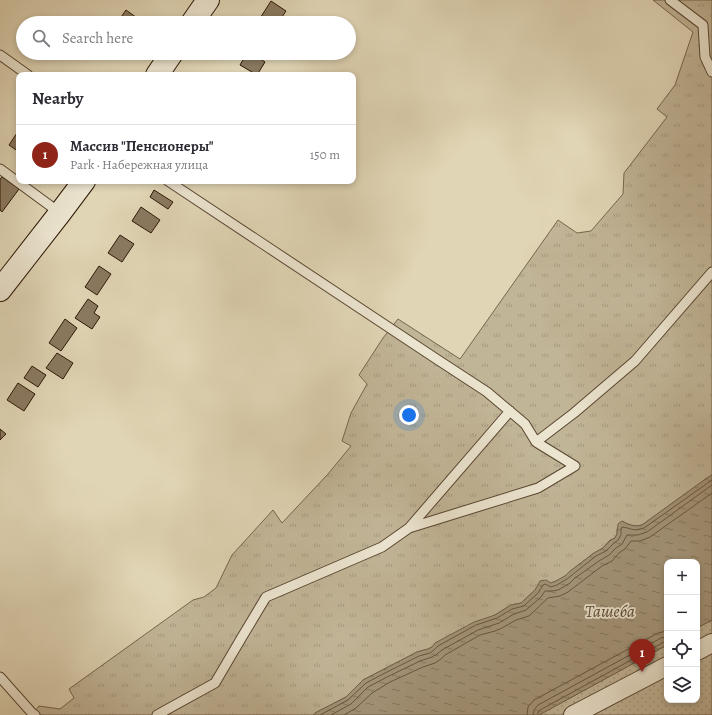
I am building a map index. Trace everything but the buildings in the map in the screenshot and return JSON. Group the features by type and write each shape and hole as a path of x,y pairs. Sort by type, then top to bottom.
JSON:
{"street":[{"path":"197,16 208,0"},
{"path":"159,72 167,60"},
{"path":"0,290 82,184"},
{"path":"700,649 712,643"},
{"path":"573,715 665,667"}],"lane":[{"path":"670,0 703,25 705,57 712,72"},
{"path":"0,55 24,72"},
{"path":"0,169 16,181"},
{"path":"20,184 60,214"},
{"path":"173,184 487,392 525,424 536,442 575,466 538,488 409,528"},
{"path":"536,442 574,413 635,361 712,272"},
{"path":"157,715 215,683 266,597 382,547 409,528 510,411"},
{"path":"0,677 35,715"}],"green space":[{"path":"653,0 712,0 712,475 642,525 636,526 622,521 617,529 615,538 610,540 603,548 556,581 551,583 541,581 535,590 521,603 511,605 495,615 436,643 432,647 417,652 363,680 346,697 313,715 32,715 39,706 60,709 74,698 69,689 193,600 204,597 216,588 232,555 273,510 282,523 328,474 351,446 342,441 351,413 367,384 359,375 383,338 398,319 460,359 558,220 577,233 591,231 623,194 624,173 667,117 657,109 675,85 693,32"},
{"path":"712,620 712,715 539,715 664,647 664,703 700,703 700,626"}],"water":[{"name":"Ташеба","path":"712,475 712,620 700,626 700,559 664,559 664,647 539,715 313,715 346,697 363,680 417,652 432,647 435,643 474,622 495,615 511,605 521,603 535,590 540,581 546,580 551,583 556,581 603,548 615,538 618,524 622,521 636,526 642,525"}],"place":[{"name":"Массив \"Пенсионеры\"","path":"642,672"}]}
